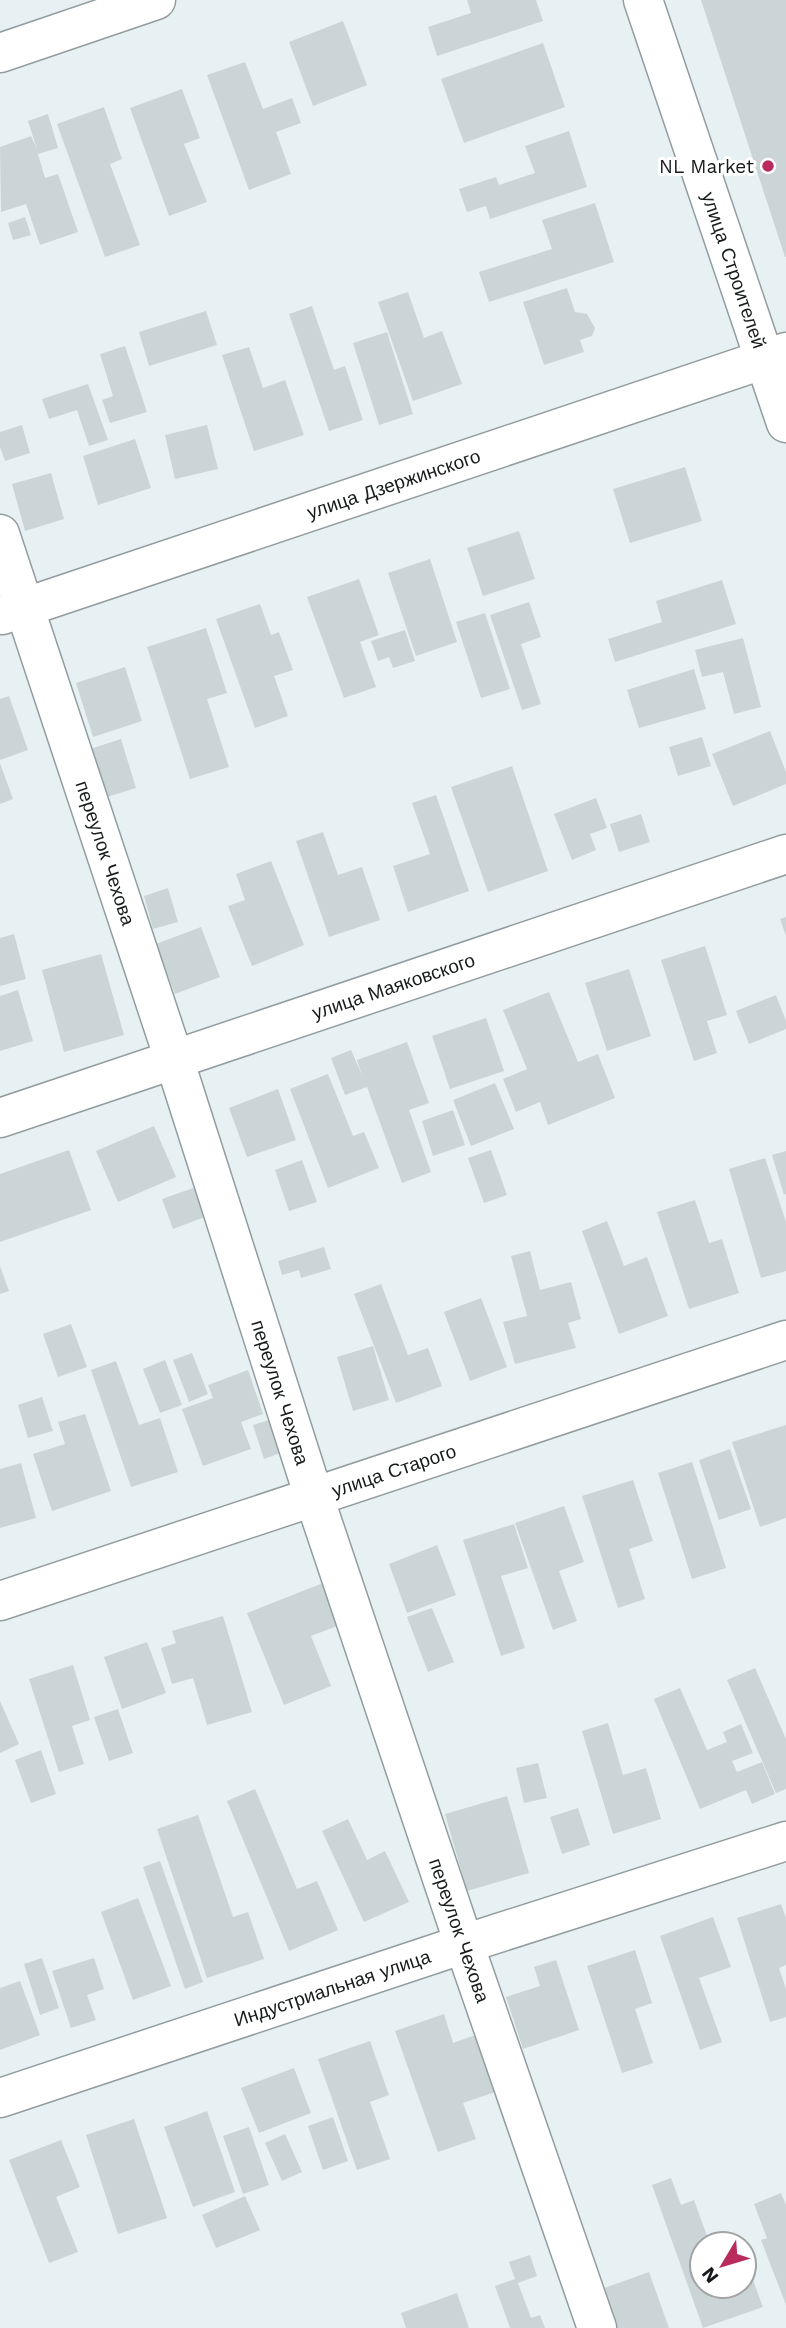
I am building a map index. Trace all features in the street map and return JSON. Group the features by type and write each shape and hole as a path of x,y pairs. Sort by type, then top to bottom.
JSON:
{"street":[{"path":"0,53 156,0"},
{"name":"улица Строителей","path":"643,0 775,356 786,423"},
{"name":"улица Дзержинского","path":"12,612 775,356"},
{"name":"переулок Чехова","path":"0,534 12,612 174,1059 314,1497 464,1944 597,2328"},
{"name":"улица Маяковского","path":"0,1118 786,854"},
{"name":"улица Старого","path":"0,1601 786,1340"},
{"name":"Индустриальная улица","path":"0,2098 464,1944 786,1841"}],"building":[{"path":"467,0 536,0 543,21 437,56 428,27 471,13"},
{"path":"701,0 786,0 786,257 785,257"},
{"path":"343,21 367,85 313,106 289,42"},
{"path":"543,43 565,107 464,143 441,79"},
{"path":"245,62 263,109 292,98 301,123 276,132 291,174 249,190 207,75"},
{"path":"182,89 200,138 184,144 207,202 169,216 130,108"},
{"path":"104,107 122,159 110,164 140,245 105,257 57,124"},
{"path":"48,114 58,148 38,154 45,178 58,174 78,232 40,245 26,204 1,212 0,147 31,136 37,149 28,121"},
{"path":"569,131 587,187 490,219 486,206 467,212 459,189 496,177 499,185 535,173 525,146"},
{"path":"595,203 614,262 489,302 479,272 552,249 542,220"},
{"path":"25,217 31,235 13,240 8,223"},
{"path":"567,288 575,312 587,314 595,328 592,336 580,340 584,352 544,365 523,302"},
{"path":"408,292 424,338 442,331 462,384 413,401 378,302"},
{"path":"312,306 334,370 345,366 363,420 329,431 289,314"},
{"path":"206,311 217,345 149,366 139,332"},
{"path":"387,332 413,414 379,425 353,343"},
{"path":"125,346 147,412 110,423 102,400 113,396 100,354"},
{"path":"249,347 263,388 285,380 304,435 254,451 222,355"},
{"path":"88,384 108,440 89,446 77,410 49,419 42,399"},
{"path":"22,425 30,453 5,461 0,447 0,432"},
{"path":"207,425 218,469 175,479 165,435"},
{"path":"135,439 151,488 98,505 83,456"},
{"path":"685,467 702,521 630,543 613,489"},
{"path":"51,473 64,519 25,531 12,484"},
{"path":"519,531 535,579 483,596 467,548"},
{"path":"430,559 457,642 416,656 388,573"},
{"path":"359,579 379,635 360,642 376,687 344,698 307,597"},
{"path":"722,580 736,624 615,662 608,639 662,622 656,601"},
{"path":"529,602 541,637 521,644 541,704 522,710 490,615"},
{"path":"260,604 271,635 279,632 293,670 274,676 288,716 255,728 216,619"},
{"path":"485,613 510,689 481,698 456,622"},
{"path":"206,628 227,693 207,699 229,767 190,779 147,647"},
{"path":"405,630 415,661 393,668 389,657 378,661 371,641"},
{"path":"743,638 761,707 734,714 723,672 702,677 695,650"},
{"path":"125,667 142,721 93,737 76,683"},
{"path":"694,669 706,709 639,728 627,690"},
{"path":"9,696 28,750 0,760 0,699"},
{"path":"770,731 786,772 786,784 733,806 712,754"},
{"path":"702,737 711,766 678,776 669,747"},
{"path":"121,739 136,788 104,798 90,749"},
{"path":"0,763 13,799 0,804"},
{"path":"512,766 548,871 488,892 451,787"},
{"path":"436,795 469,891 408,912 393,866 430,854 412,803"},
{"path":"596,798 607,828 590,834 596,850 572,860 554,814"},
{"path":"641,814 650,842 619,852 610,824"},
{"path":"323,832 338,875 362,867 380,920 329,937 296,841"},
{"path":"271,861 304,945 252,966 228,906 245,900 236,874"},
{"path":"168,888 178,922 153,929 144,896"},
{"path":"786,917 786,936 780,919"},
{"path":"201,927 220,977 175,994 156,944"},
{"path":"14,934 26,979 0,986 0,938"},
{"path":"705,946 727,1015 707,1021 717,1053 694,1061 661,960"},
{"path":"101,954 124,1035 64,1052 42,970"},
{"path":"629,969 651,1036 607,1051 585,983"},
{"path":"18,990 33,1041 0,1051 0,996"},
{"path":"549,992 578,1062 598,1054 615,1098 548,1125 540,1102 516,1112 503,1079 527,1069 503,1010"},
{"path":"776,995 786,1021 786,1029 749,1044 736,1011"},
{"path":"486,1018 504,1071 450,1089 432,1036"},
{"path":"407,1042 429,1103 409,1110 431,1172 402,1183 367,1087 345,1095 331,1058 351,1050 362,1075 357,1060"},
{"path":"328,1074 353,1136 364,1132 379,1168 328,1188 290,1089"},
{"path":"495,1083 514,1129 471,1146 453,1100"},
{"path":"278,1089 296,1140 247,1157 229,1108"},
{"path":"453,1110 465,1145 433,1156 422,1121"},
{"path":"154,1126 176,1177 118,1202 96,1151"},
{"path":"69,1150 91,1210 0,1242 0,1174"},
{"path":"491,1150 507,1195 484,1203 468,1158"},
{"path":"786,1151 786,1194 784,1195 772,1155"},
{"path":"765,1158 786,1222 786,1271 761,1278 729,1169"},
{"path":"302,1160 317,1202 289,1211 275,1170"},
{"path":"199,1186 210,1215 173,1229 162,1199"},
{"path":"695,1200 709,1243 722,1239 739,1293 689,1309 657,1212"},
{"path":"607,1221 624,1266 647,1257 668,1316 619,1334 582,1231"},
{"path":"324,1247 331,1269 301,1278 299,1270 282,1275 278,1261"},
{"path":"530,1251 540,1290 571,1282 581,1319 568,1323 576,1348 515,1364 503,1322 527,1316 511,1256"},
{"path":"0,1266 9,1291 0,1294"},
{"path":"381,1284 408,1355 428,1348 442,1386 396,1403 354,1294"},
{"path":"481,1298 507,1367 470,1381 444,1312"},
{"path":"71,1324 87,1367 58,1377 43,1334"},
{"path":"373,1346 389,1400 353,1411 337,1357"},
{"path":"192,1353 208,1394 189,1402 173,1360"},
{"path":"165,1360 182,1405 160,1413 143,1369"},
{"path":"116,1361 139,1425 160,1418 178,1472 131,1487 91,1370"},
{"path":"248,1370 263,1414 241,1422 251,1449 203,1466 182,1409 213,1398 208,1385"},
{"path":"42,1397 53,1431 28,1438 18,1405"},
{"path":"85,1414 111,1491 52,1511 33,1454 65,1444 58,1422"},
{"path":"278,1417 288,1450 264,1459 253,1425"},
{"path":"786,1425 786,1518 760,1527 732,1442"},
{"path":"730,1449 751,1509 719,1520 699,1460"},
{"path":"692,1462 726,1568 692,1579 658,1473"},
{"path":"21,1463 36,1518 0,1528 0,1469"},
{"path":"633,1480 653,1541 629,1549 645,1599 618,1608 582,1496"},
{"path":"564,1506 584,1562 559,1571 577,1621 553,1630 515,1523"},
{"path":"514,1524 528,1568 501,1576 525,1648 501,1656 463,1540"},
{"path":"437,1545 456,1595 407,1613 389,1564"},
{"path":"323,1583 340,1625 311,1636 331,1686 284,1705 247,1613"},
{"path":"432,1608 454,1662 428,1672 407,1617"},
{"path":"223,1616 252,1712 207,1725 193,1678 172,1684 161,1648 176,1643 172,1631"},
{"path":"147,1642 166,1693 122,1709 104,1657"},
{"path":"73,1665 90,1720 72,1726 84,1764 59,1772 29,1679"},
{"path":"755,1668 786,1739 786,1789 776,1793 727,1680"},
{"path":"680,1688 707,1750 727,1742 723,1732 741,1724 753,1753 732,1761 737,1772 762,1762 775,1794 752,1804 746,1790 700,1809 654,1699"},
{"path":"0,1701 19,1744 0,1753"},
{"path":"118,1709 133,1753 109,1761 94,1717"},
{"path":"608,1723 623,1775 646,1768 661,1819 613,1834 582,1731"},
{"path":"41,1750 56,1794 31,1803 15,1760"},
{"path":"538,1763 547,1798 524,1803 516,1768"},
{"path":"255,1789 297,1889 317,1881 338,1930 289,1951 227,1801"},
{"path":"507,1796 529,1873 467,1891 445,1814"},
{"path":"578,1808 590,1845 562,1854 550,1817"},
{"path":"198,1815 233,1917 248,1912 264,1959 207,1978 157,1829"},
{"path":"348,1819 367,1860 385,1851 409,1902 364,1922 322,1831"},
{"path":"160,1861 203,1982 185,1989 143,1867"},
{"path":"138,1898 171,1986 133,2000 101,1912"},
{"path":"781,1904 786,1918 786,1965 779,1968 786,1989 786,2017 770,2022 737,1918"},
{"path":"713,1917 731,1967 699,1978 722,2042 700,2050 660,1936"},
{"path":"635,1950 652,2003 635,2009 653,2063 622,2073 587,1966"},
{"path":"42,1958 59,2008 40,2015 24,1964"},
{"path":"94,1958 104,1989 87,1995 96,2020 71,2028 52,1971"},
{"path":"556,1960 579,2030 523,2049 506,1997 540,1986 534,1967"},
{"path":"20,1981 40,2035 0,2050 0,1988"},
{"path":"444,2014 453,2043 481,2033 501,2090 463,2103 476,2139 438,2152 395,2031"},
{"path":"370,2041 389,2095 370,2102 390,2159 357,2170 318,2059"},
{"path":"294,2068 311,2113 259,2133 241,2088"},
{"path":"207,2111 235,2192 193,2207 164,2127"},
{"path":"333,2117 348,2161 323,2170 308,2126"},
{"path":"134,2119 167,2218 118,2234 86,2135"},
{"path":"249,2127 269,2185 243,2194 223,2136"},
{"path":"285,2134 302,2172 282,2181 265,2143"},
{"path":"61,2140 80,2187 56,2197 78,2252 49,2263 9,2160"},
{"path":"671,2178 681,2205 694,2200 705,2230 688,2230 688,2286 652,2185"},
{"path":"781,2193 786,2205 786,2305 761,2240 767,2238 754,2204"},
{"path":"245,2196 260,2230 216,2248 202,2215"},
{"path":"530,2255 537,2276 518,2283 531,2318 540,2315 545,2328 510,2328 495,2286 515,2279 509,2262"},
{"path":"649,2272 669,2328 612,2328 599,2290"},
{"path":"457,2293 469,2328 406,2328 401,2313"},
{"path":"758,2294 763,2307 703,2328 693,2300 758,2300"}],"place":[{"name":"NL Market","path":"768,166"}]}
